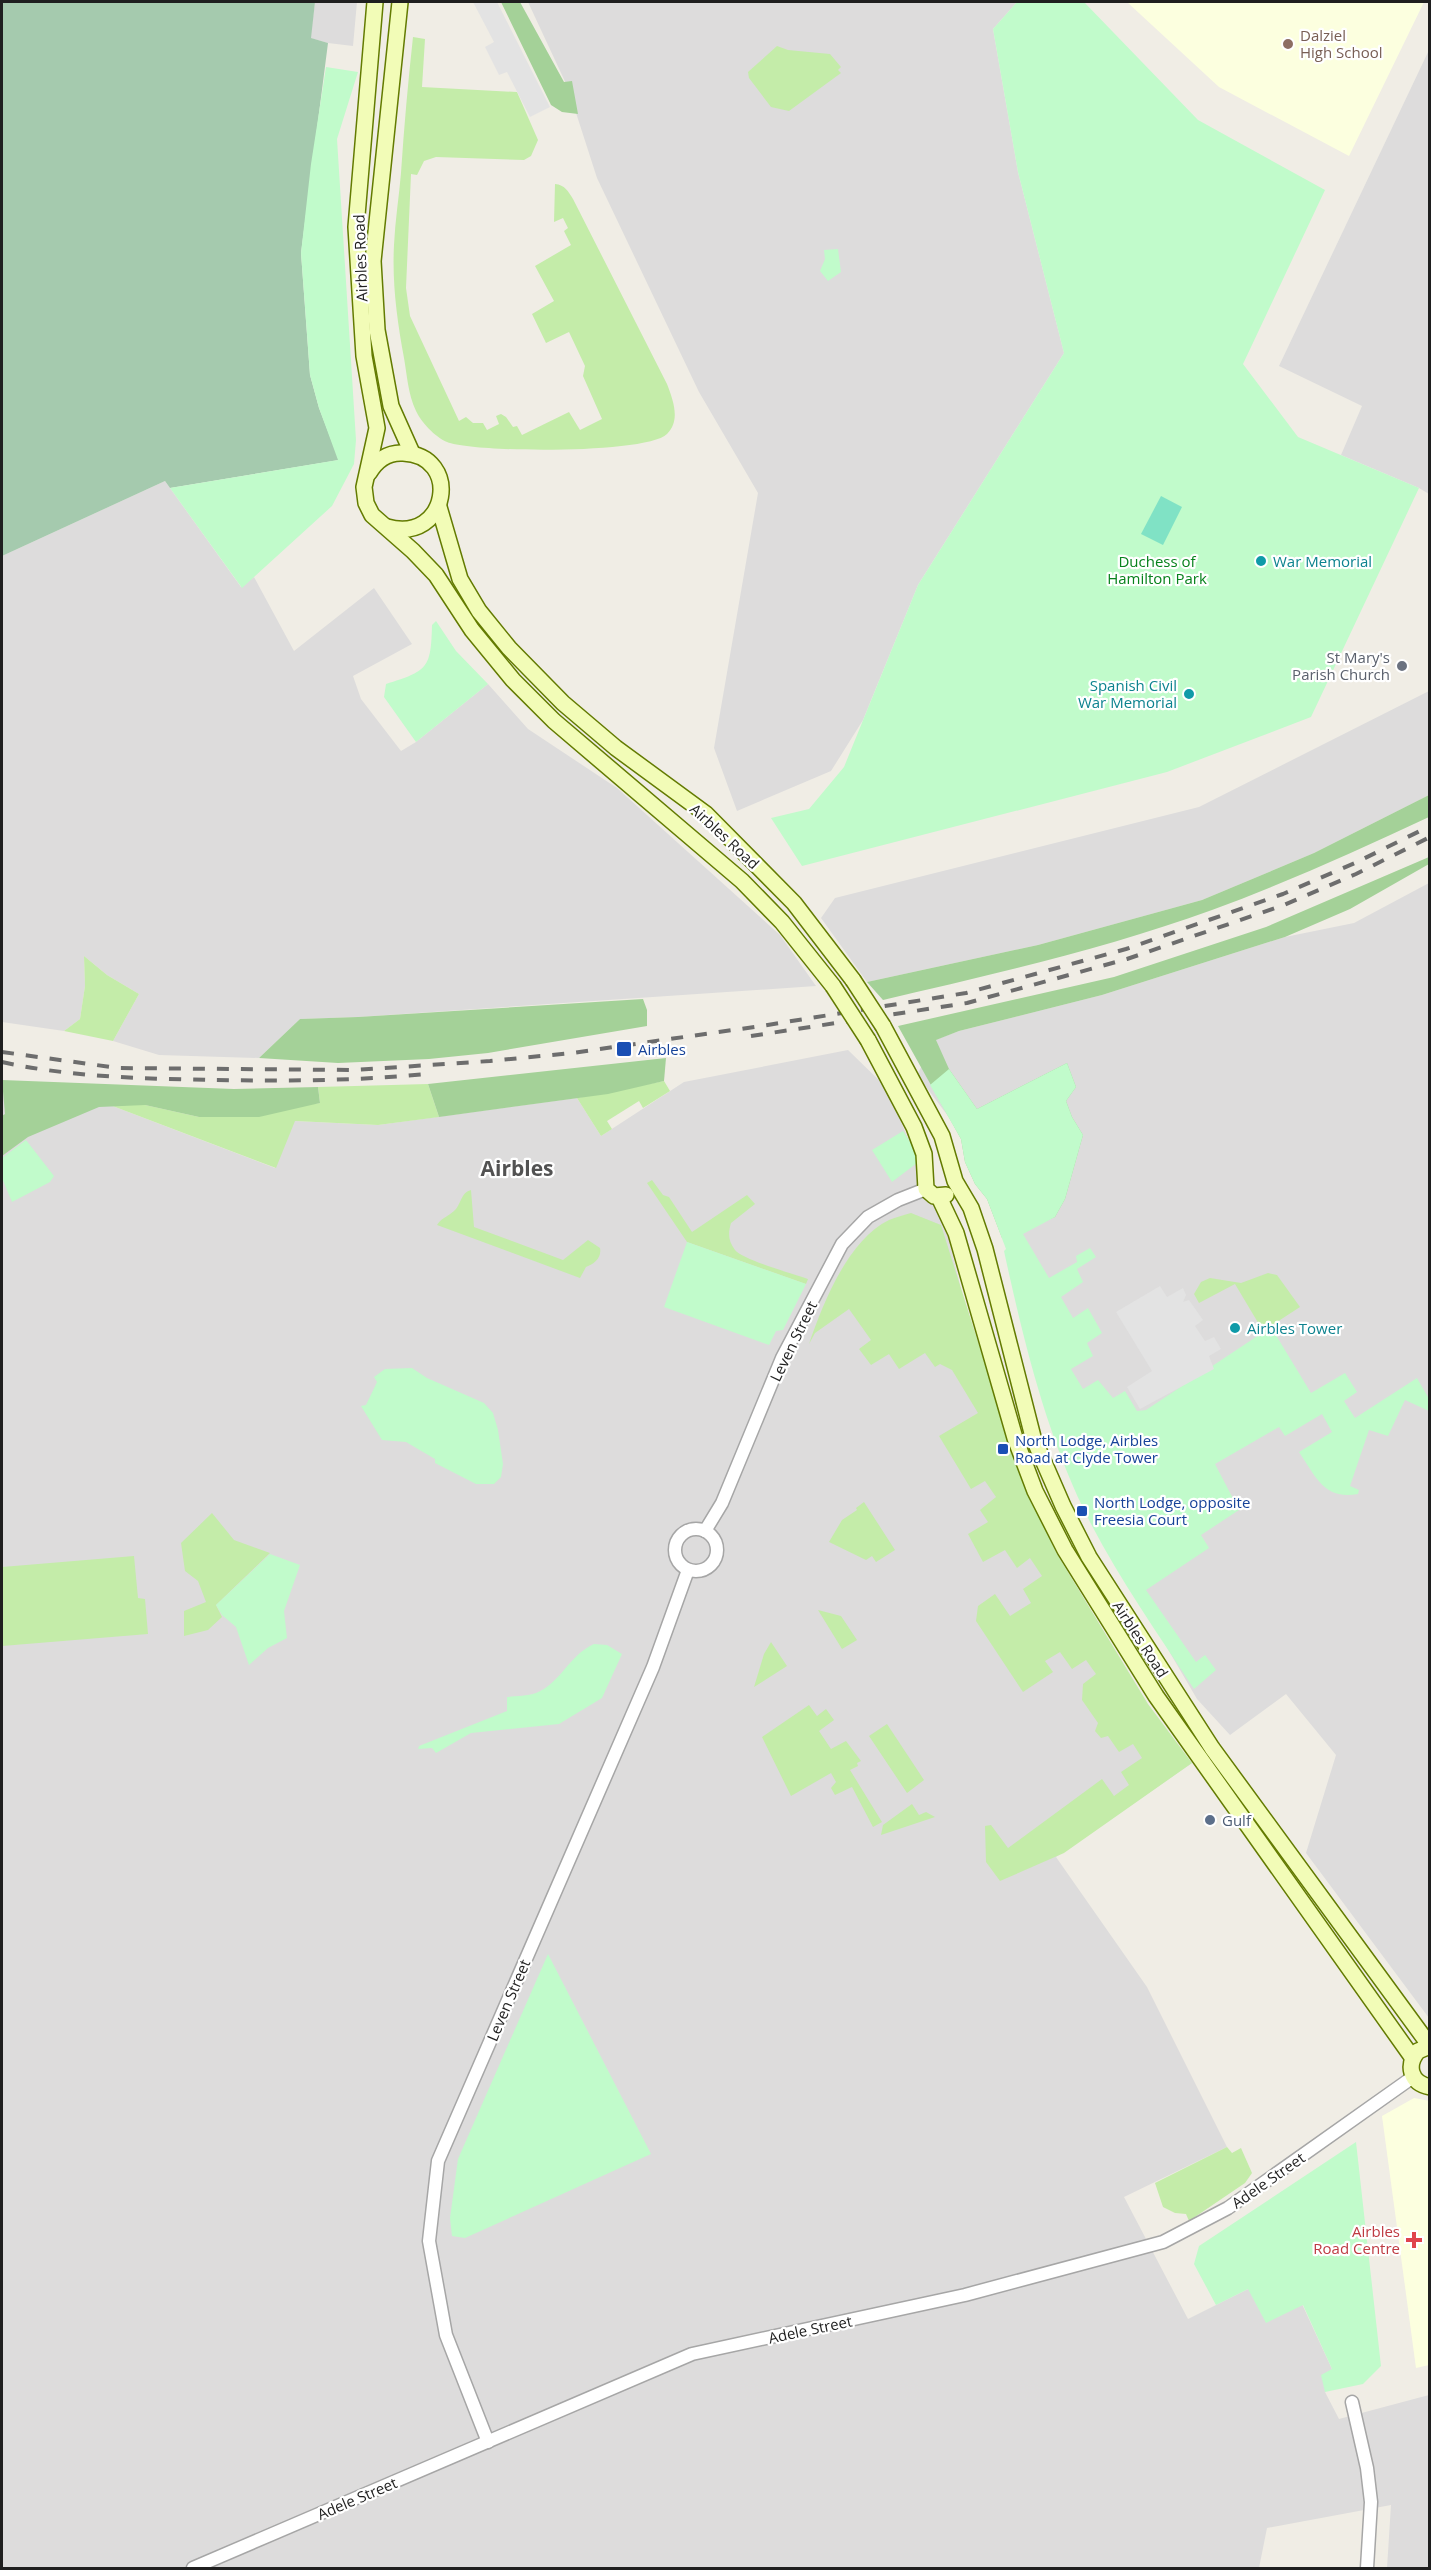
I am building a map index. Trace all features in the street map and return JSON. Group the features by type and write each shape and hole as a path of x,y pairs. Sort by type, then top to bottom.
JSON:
{"main road":[{"name":"Airbles Road","path":"375,2 356,227 364,356 377,428 364,487 366,503 372,515 436,575 472,630 513,680 554,721 742,881 782,922 833,986 868,1040 914,1127 924,1154 926,1183"},
{"name":"Airbles Road","path":"400,2 373,261 377,330 391,406 412,453 429,462 438,474 442,494 439,507 460,579 479,611 509,648 563,703 607,741 706,814 794,903 853,980 883,1026 942,1136 954,1177 971,1208 985,1249 1033,1437 1089,1557 1212,1748 1430,2046 1418,2051 1412,2057 1156,1696 1065,1550 1035,1491 1015,1438 956,1233 939,1197"},
{"path":"367,477 374,465 386,456 412,453"},
{"path":"387,527 399,530 417,528 429,521 439,507"},
{"path":"939,1167 945,1167 954,1177 950,1193 939,1197 929,1193 926,1183 928,1172 939,1167"},
{"path":"1412,2057 1410,2065 1413,2077 1423,2086 1430,2087"}],"street":[{"name":"Leven Street","path":"705,1531 722,1503 782,1358 842,1244 868,1217 926,1183"},
{"path":"688,1530 705,1531 715,1542 716,1559 704,1570 688,1570 676,1560 674,1550 676,1542 688,1530"},
{"name":"Leven Street","path":"488,2442 446,2336 429,2241 438,2161 654,1667 688,1570"},
{"name":"Adele Street","path":"194,2568 692,2354 965,2295 1163,2242 1228,2208 1413,2077"},
{"path":"1352,2402 1371,2502 1367,2568"}],"shaded area":[{"path":"2,2 315,2 311,38 328,43 301,253 310,375 319,408 339,460 170,488 165,481 2,556"},
{"path":"315,2 357,2 353,46 310,38"},
{"path":"473,2 497,2 550,107 530,117 507,72 499,75 485,47 494,42"},
{"path":"528,2 1017,2 993,29 1018,172 1064,353 918,585 863,720 831,771 737,811 714,748 758,493 699,392 597,178 568,88"},
{"name":"Dalziel High School","path":"1127,2 1424,2 1349,156 1219,87"},
{"path":"1429,50 1429,494 1341,455 1362,406 1279,366"},
{"path":"165,481 241,587 254,577 294,651 374,588 412,644 353,676 361,699 401,751 416,742 488,684 528,729 617,788 780,935 816,986 300,1019 259,1058 159,1055 113,1041 139,994 107,975 84,956 85,986 80,1019 64,1031 2,1022 2,556"},
{"path":"1429,691 1429,795 1314,853 1202,900 1038,945 867,982 821,918 835,898 1199,807"},
{"path":"1429,883 1429,2018 1306,1853 1336,1755 1286,1694 1230,1735 1197,1699 1135,1593 1079,1480 1016,1206 917,1075 935,1040 959,1031 1102,995 1285,937 1354,923"},
{"path":"848,1050 886,1087 946,1227 1001,1455 1082,1605 1180,1757 1192,1763 1056,1857 1147,1987 1227,2147 1124,2197 1188,2319 1248,2289 1302,2304 1332,2369 1325,2392 1339,2419 1429,2395 1429,2568 1387,2568 1391,2505 1267,2528 1259,2568 2,2568 2,1080 99,1107 110,1105 275,1168 294,1121 378,1125 577,1098 601,1136 684,1082"},
{"path":"1160,1286 1167,1297 1183,1288 1186,1295 1183,1302 1189,1300 1203,1320 1195,1326 1205,1341 1214,1337 1221,1349 1209,1356 1214,1369 1140,1409 1127,1387 1152,1371 1116,1312"},
{"name":"Airbles Road Centre","path":"1414,2098 1430,2101 1429,2365 1416,2368 1382,2116"}],"green space":[{"path":"501,2 520,2 564,82 572,81 578,114 562,112 551,105"},
{"name":"Duchess of Hamilton Park","path":"1017,2 1084,2 1198,120 1325,190 1243,364 1298,437 1419,488 1311,717 1167,772 802,866 771,818 809,809 844,767 918,585 1064,353 1018,172 993,29"},
{"path":"413,37 425,39 422,87 517,92 538,140 531,156 524,160 436,157 424,161 417,175 411,174 406,288 410,316 459,421 466,417 473,423 483,423 487,430 499,424 496,416 501,414 513,427 517,426 522,435 569,412 580,430 602,419 583,376 585,366 569,332 546,343 532,314 554,301 535,266 571,245 564,231 568,228 563,218 554,222 555,184 564,187 573,199 667,384 675,416 674,423 667,434 653,441 596,448 524,450 490,448 464,446 442,440 418,415 408,384 394,287 395,227"},
{"path":"777,46 788,50 830,54 841,67 838,70 841,73 789,111 771,107 749,78 748,72"},
{"path":"326,67 358,72 337,139 356,440 354,464 332,506 242,588 170,488 338,460 310,375 301,253 311,164"},
{"path":"838,249 841,272 828,281 820,271 825,259 824,250"},
{"path":"1161,496 1182,507 1163,545 1141,534"},
{"path":"436,621 456,651 488,684 416,742 384,697 386,684 411,675 424,666 430,651 432,625"},
{"path":"1429,795 1429,817 1240,900 1172,924 1049,960 883,1000 867,982 1038,945 1202,900 1314,853"},
{"path":"1429,857 1429,864 1350,909 1285,937 1102,995 959,1031 936,1040 949,1069 977,1109 1067,1063 1076,1087 1066,1101 1083,1135 1065,1199 1055,1217 1002,1238 987,1199 975,1184 965,1162 961,1139 898,1026 1114,977 1266,927"},
{"path":"84,956 107,975 139,994 113,1041 64,1031 80,1019 85,986"},
{"path":"643,999 647,1010 647,1026 488,1053 429,1059 338,1063 259,1058 300,1019"},
{"path":"666,1058 664,1081 608,1094 439,1117 428,1084"},
{"path":"1067,1063 1076,1087 1066,1101 1083,1135 1065,1199 1055,1217 1023,1234 1049,1278 1077,1262 1076,1256 1090,1248 1096,1257 1077,1269 1083,1282 1061,1297 1073,1318 1088,1308 1102,1333 1087,1343 1093,1356 1071,1369 1083,1389 1098,1380 1113,1398 1125,1391 1137,1411 1146,1410 1271,1327 1311,1393 1345,1373 1357,1392 1344,1401 1355,1418 1417,1378 1429,1399 1429,1411 1405,1400 1388,1436 1369,1430 1350,1486 1359,1490 1358,1494 1346,1495 1329,1490 1316,1478 1299,1452 1332,1432 1322,1414 1285,1436 1279,1427 1215,1464 1239,1510 1201,1535 1209,1548 1146,1590 1196,1662 1205,1655 1216,1670 1194,1689 1114,1565 1075,1490 1038,1390 1004,1251 1006,1249 987,1199 975,1184 965,1162 961,1139 930,1085 949,1069 977,1109"},
{"path":"2,1080 234,1089 318,1087 320,1103 259,1117 199,1117 145,1105 99,1107 28,1137 2,1156 2,1116 5,1114"},
{"path":"664,1081 670,1091 643,1108 639,1101 607,1121 612,1129 601,1136 577,1098"},
{"path":"428,1084 439,1117 378,1125 295,1121 276,1168 110,1105 145,1105 199,1117 320,1103 318,1087"},
{"path":"903,1131 917,1153 917,1163 892,1182 872,1150"},
{"path":"26,1140 54,1176 50,1182 12,1202 2,1178 2,1158"},
{"path":"652,1180 663,1195 669,1197 692,1232 747,1195 755,1204 731,1223 729,1237 733,1247 748,1258 808,1279 806,1284 687,1242 647,1183"},
{"path":"471,1190 474,1227 563,1260 588,1240 600,1248 599,1258 586,1267 580,1278 437,1225 456,1209 463,1195"},
{"path":"911,1213 941,1225 1015,1459 1029,1496 1057,1554 1148,1704 1192,1763 1064,1853 1000,1881 986,1862 985,1826 991,1825 1008,1848 1102,1779 1114,1796 1129,1785 1121,1772 1142,1758 1133,1744 1119,1752 1108,1736 1101,1738 1095,1731 1098,1723 1082,1700 1083,1684 1096,1674 1086,1660 1072,1669 1060,1652 1045,1661 1053,1672 1023,1692 976,1621 978,1606 995,1594 1010,1616 1031,1603 1023,1589 1042,1576 1030,1558 1017,1568 1005,1550 983,1562 968,1534 988,1522 980,1510 996,1497 985,1481 971,1489 939,1436 978,1413 952,1370 940,1364 935,1367 925,1353 899,1369 889,1354 871,1365 859,1349 871,1340 849,1309 815,1333 809,1344 830,1292 849,1257 874,1229 889,1220"},
{"path":"687,1242 806,1284 783,1330 776,1331 769,1345 664,1307"},
{"path":"1268,1273 1277,1275 1300,1307 1263,1331 1235,1284 1199,1303 1194,1294 1201,1282 1210,1278 1241,1283"},
{"path":"412,1368 427,1378 484,1403 493,1413 503,1464 501,1477 494,1484 476,1484 435,1463 435,1459 406,1442 382,1440 361,1406 366,1405 377,1382 374,1377 385,1369"},
{"path":"864,1502 895,1550 876,1562 872,1556 866,1560 829,1542 842,1520"},
{"path":"212,1513 234,1540 270,1553 216,1605 222,1617 208,1630 184,1636 184,1611 206,1602 198,1581 185,1571 181,1543"},
{"path":"270,1554 300,1565 284,1611 287,1638 268,1648 249,1665 236,1627 222,1615 216,1605"},
{"path":"134,1556 138,1598 145,1599 148,1634 2,1646 2,1567"},
{"path":"818,1610 841,1616 857,1640 842,1649"},
{"path":"771,1642 787,1666 754,1687 764,1654"},
{"path":"594,1644 607,1645 622,1654 602,1698 559,1724 471,1733 436,1753 432,1748 418,1749 419,1746 507,1711 507,1697 533,1694 544,1689 578,1655"},
{"path":"809,1705 817,1716 826,1709 834,1720 819,1731 831,1749 846,1741 861,1761 857,1763 858,1766 850,1770 882,1822 873,1827 852,1787 835,1795 831,1788 836,1782 831,1773 791,1796 762,1737"},
{"path":"887,1724 924,1780 907,1793 869,1736"},
{"path":"912,1804 919,1815 926,1812 935,1817 881,1835 883,1825"},
{"path":"548,1954 651,2154 465,2238 452,2236 450,2218 458,2159"},
{"path":"1356,2142 1381,2366 1363,2384 1325,2392 1321,2375 1332,2369 1303,2305 1266,2323 1248,2289 1216,2305 1194,2264 1199,2246"},
{"path":"1227,2147 1232,2153 1241,2148 1252,2173 1245,2183 1189,2221 1186,2214 1175,2213 1163,2207 1155,2183"}],"railway":[{"path":"2,1052 118,1068 355,1070 572,1053 761,1026 966,993 1126,949 1283,894 1355,863 1430,826"},
{"path":"751,1036 967,1003 1127,959 1284,905 1356,874 1430,837"},
{"path":"2,1062 81,1074 163,1079 321,1080 426,1074"}],"place":[{"name":"Dalziel High School","path":"1288,44"},
{"name":"War Memorial","path":"1261,561"},
{"name":"St Mary's Parish Church","path":"1402,666"},
{"name":"Spanish Civil War Memorial","path":"1189,694"},
{"name":"Airbles","path":"624,1049"},
{"name":"Airbles Tower","path":"1235,1328"},
{"name":"North Lodge, Airbles Road at Clyde Tower","path":"1003,1449"},
{"name":"North Lodge, opposite Freesia Court","path":"1082,1511"},
{"name":"Gulf","path":"1210,1820"},
{"name":"Airbles Road Centre","path":"1414,2240"}],"district":[{"name":"Airbles","path":"517,1168"}]}
